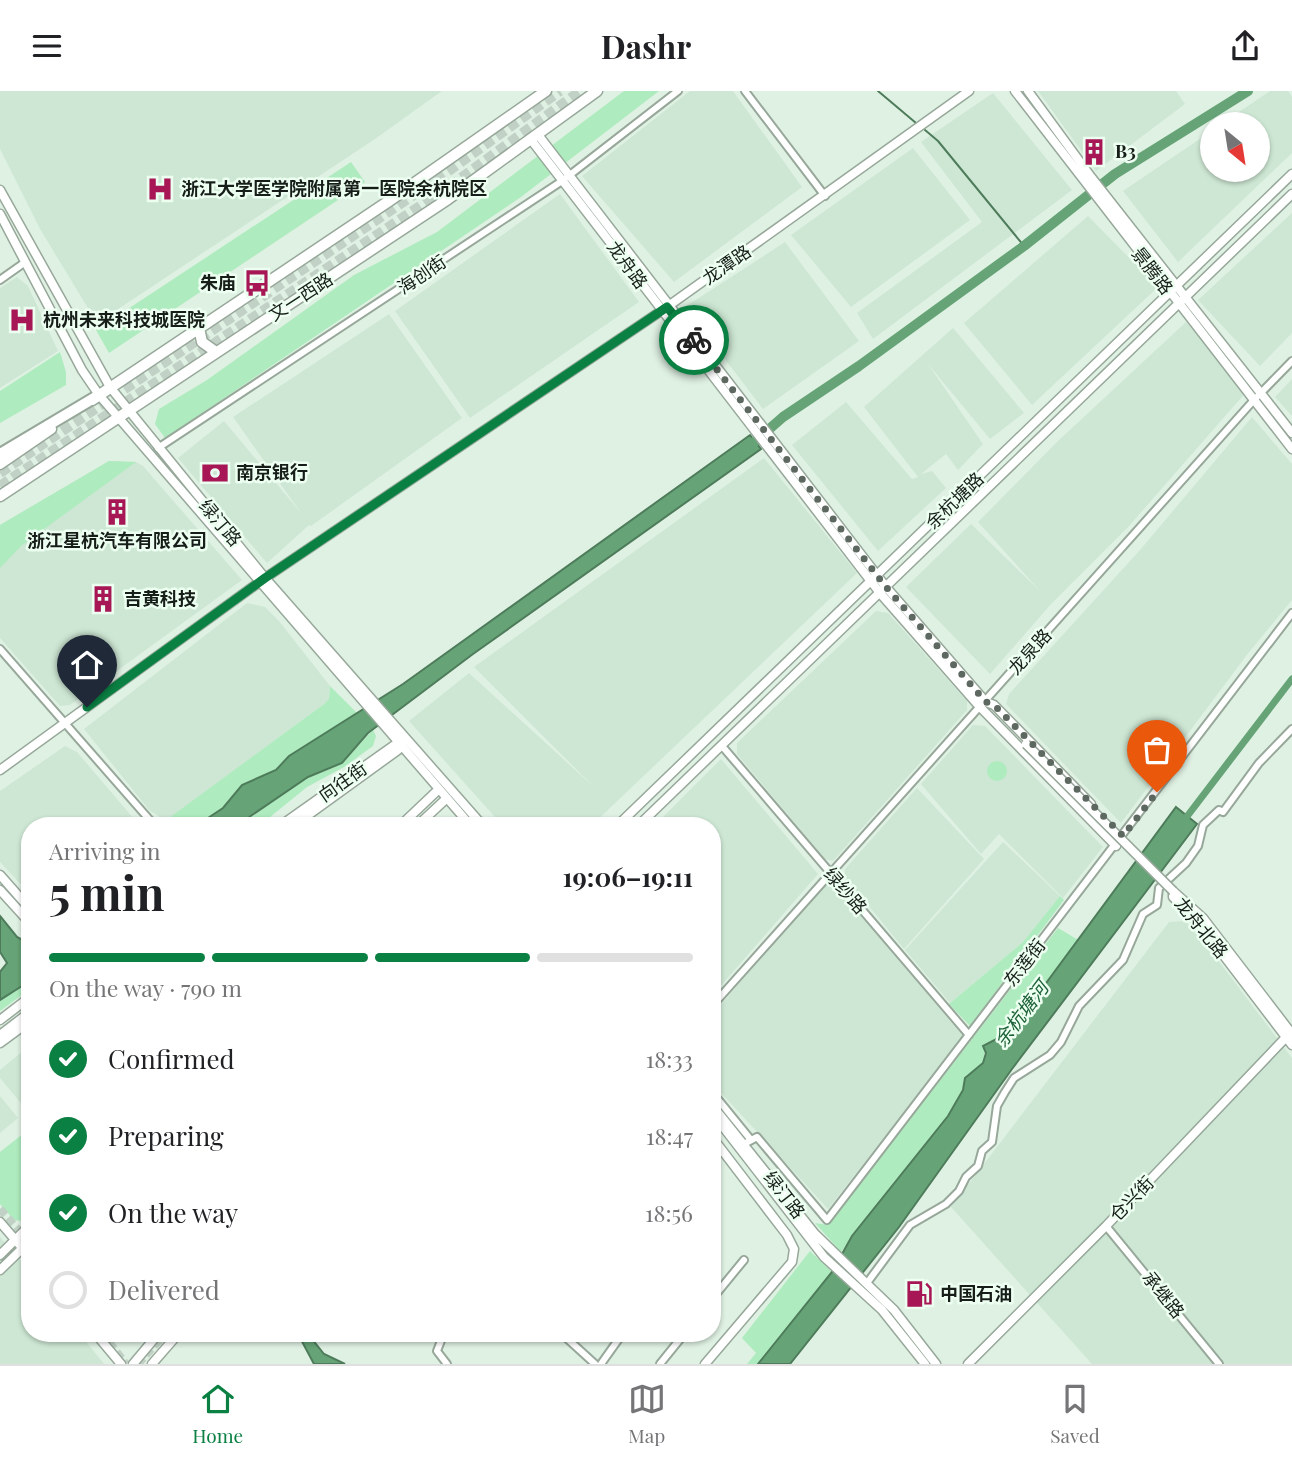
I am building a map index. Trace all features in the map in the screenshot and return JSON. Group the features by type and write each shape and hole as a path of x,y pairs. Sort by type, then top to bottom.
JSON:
{"highway":[{"path":"0,454 61,415 99,395"}],"main road":[{"path":"0,464 546,91"},
{"name":"文一西路","path":"0,496 536,139 597,91"},
{"path":"199,328 202,342 216,352"}],"street":[{"name":"海创街","path":"158,448 565,179 678,91"},
{"path":"745,91 825,196"},
{"name":"龙潭路","path":"0,770 262,580 664,309 969,91"},
{"name":"景腾路","path":"1014,91 1108,206 1169,293 1257,398 1292,433"},
{"name":"景腾路","path":"1028,91 1088,180"},
{"name":"龙舟路","path":"536,139 664,309 883,590 983,704 1173,891"},
{"name":"余杭塘路","path":"626,817 1292,174"},
{"name":"绿汀路","path":"0,190 110,387 262,580"},
{"name":"余杭塘路","path":"647,817 1292,194"},
{"name":"景腾路","path":"1108,206 1186,297 1292,449"},
{"name":"绿汀路","path":"0,214 82,370 117,418 369,703 475,817"},
{"path":"0,280 24,263"},
{"name":"龙泉路","path":"721,996 1292,361"},
{"name":"东莲街","path":"721,1105 747,1142 757,1137 827,1220 1292,613"},
{"path":"0,649 147,817"},
{"name":"龙舟路","path":"983,704 994,705 1123,836"},
{"path":"862,1283 910,1225 946,1204 959,1191 966,1177 978,1166 982,1151 992,1142 997,1106 1014,1078 1044,1059 1061,1042 1079,1006 1123,960 1137,923 1143,914 1157,905 1159,888 1186,863 1198,846 1203,825 1219,810 1223,812 1259,763 1292,729"},
{"name":"龙舟路","path":"1022,732 1022,744 1116,846"},
{"name":"绿汀路","path":"404,742 463,817"},
{"name":"向往街","path":"293,817 404,742"},
{"name":"向往街","path":"305,817 404,742"},
{"name":"绿纱路","path":"722,746 968,1035"},
{"path":"409,817 439,789"},
{"path":"427,817 447,798"},
{"path":"0,875 21,899"},
{"path":"0,890 21,913"},
{"name":"龙舟北路","path":"1173,891 1203,918 1290,1033 1292,1045"},
{"path":"0,1020 21,1004"},
{"path":"0,1026 21,1011"},
{"path":"0,1035 21,1019"},
{"path":"0,1043 21,1028"},
{"name":"仓兴街","path":"968,1364 1106,1226 1290,1033"},
{"name":"绿汀路","path":"721,1115 747,1142 827,1254"},
{"name":"绿汀路","path":"721,1124 827,1254 862,1283"},
{"path":"705,1364 792,1262 794,1249 787,1235 721,1149"},
{"path":"0,1223 21,1247"},
{"name":"承继路","path":"1106,1226 1219,1364"},
{"path":"0,1255 21,1234"},
{"path":"0,1270 21,1249"},
{"path":"721,1288 744,1259"},
{"path":"862,1283 925,1364"},
{"path":"862,1283 906,1322 936,1364"},
{"path":"103,1342 121,1364"},
{"path":"133,1364 151,1342"},
{"path":"152,1364 171,1342"},
{"path":"441,1342 438,1351 447,1364"},
{"path":"571,1342 595,1364"},
{"path":"601,1364 617,1342"},
{"path":"660,1364 677,1342"}],"shaded area":[{"name":"浙江大学医学院附属第一医院余杭院区","path":"0,91 442,91 375,139 97,323 40,229 0,149"},
{"path":"624,91 659,91 521,197 165,438 155,424 159,409 207,380 354,275 437,232"},
{"path":"690,91 733,91 802,187 674,282 582,176"},
{"path":"1038,91 1176,91 1185,104 1096,171"},
{"path":"1270,91 1288,91 1292,97 1292,153 1270,174 1270,112 1239,112"},
{"path":"993,93 1072,190 873,339 857,313 982,222 921,142"},
{"path":"1200,139 1200,182 1262,182 1178,262 1123,191"},
{"path":"913,148 970,220 851,307 791,235"},
{"path":"351,162 365,182 109,353 96,330"},
{"path":"560,194 639,302 470,418 395,311"},
{"path":"1292,213 1292,333 1260,366 1198,300"},
{"path":"1088,216 1158,287 1032,405 964,323"},
{"path":"785,242 859,341 763,409 685,307"},
{"name":"杭州未来科技城医院","path":"17,277 28,286 58,351 0,388 0,288"},
{"path":"389,314 462,418 309,525 267,563 178,458 224,421 301,513 233,417"},
{"path":"1186,322 1247,391 1129,526 1052,603 990,674 906,587 971,524 1040,591 978,522 1058,441"},
{"path":"953,328 1024,413 990,439 928,364 983,444 958,470 946,454 921,474 932,471 946,488 878,551 792,445 846,402 912,479 918,477 864,407"},
{"path":"60,352 66,372 66,385 0,423 0,391"},
{"path":"1292,379 1292,416 1275,397"},
{"path":"1252,417 1292,464 1292,600 1246,656 1121,823 1006,704 1009,694 1140,550"},
{"path":"750,435 761,449 473,654 368,733 342,763 308,777 249,817 210,817 223,808 242,785 276,770 289,756 403,684"},
{"path":"764,458 857,573 600,817 495,817 409,721 469,673 594,787 474,667"},
{"path":"109,461 136,462 143,466 242,580 70,705 60,706 0,638 0,525"},
{"path":"109,461 136,462 21,546 0,568 0,525"},
{"path":"247,603 265,607 279,621 330,686 329,700 172,817 160,817 149,810 84,729"},
{"path":"876,611 888,613 967,701 967,710 833,861 825,859 737,754 737,743"},
{"path":"330,686 358,714 289,756 276,770 243,785 223,808 210,817 170,817 324,704 329,699"},
{"path":"973,725 985,726 1103,847 1063,898 999,834 981,854 921,784"},
{"path":"373,730 376,736 373,746 344,767 307,787 270,817 249,817 308,777 342,763"},
{"path":"65,746 77,752 132,817 21,817 21,884 0,862 0,791"},
{"path":"721,759 818,874 721,986 721,817 663,817"},
{"path":"997,761 1004,764 1007,771 1004,778 997,781 990,778 987,771 990,764"},
{"path":"917,788 984,859 904,949 845,877 845,869"},
{"path":"1176,807 1197,824 1012,1069 899,1227 790,1364 758,1364 832,1272 852,1236 948,1116 963,1090 965,1078 983,1063 986,1053 983,1046 1010,1032"},
{"path":"1003,842 1060,896 1023,942 950,1003 905,950"},
{"path":"829,879 963,1036 828,1209 721,1093 721,1005"},
{"path":"1060,896 1064,900 970,1026 949,1004 1023,942"},
{"path":"0,916 21,939 21,987 0,1000 0,972 7,963 0,952"},
{"path":"1184,921 1196,931 1292,1058 1292,1364 1092,1364 951,1207 1169,922"},
{"path":"1058,928 1080,941 1010,1032 986,1044 983,1063 965,1078 963,1090 948,1116 841,1252 815,1223 828,1225"},
{"path":"21,987 21,996 0,1011 0,1000"},
{"path":"21,1052 21,1103 0,1078 0,1070"},
{"path":"0,1096 18,1118 0,1133"},
{"path":"21,1135 21,1221 14,1220 0,1204 0,1152"},
{"path":"0,1237 21,1261 21,1342 86,1342 104,1364 0,1364"},
{"path":"810,1251 832,1272 758,1364 747,1364 756,1353 742,1338"},
{"path":"302,1342 314,1342 324,1354 345,1364 314,1364"}],"waterway":[{"path":"878,91 916,123"},
{"path":"744,451 783,417 859,366 1024,246 1115,174 1248,91"},
{"path":"925,130 938,141 1024,246"},
{"name":"余杭塘河","path":"1182,823 1292,679"}],"tunnel":[{"path":"0,473 439,178 560,91"},
{"path":"0,486 450,186 580,91"},
{"path":"0,1209 21,1233"},
{"path":"109,1342 126,1364"},
{"path":"138,1364 158,1342"}],"way so far":[{"path":"694,340 886,587 986,702 994,705 1123,836 1157,792"}],"place":[{"name":"B3","path":"1094,152"},
{"name":"浙江大学医学院附属第一医院余杭院区","path":"160,189"},
{"name":"朱庙","path":"257,283"},
{"name":"杭州未来科技城医院","path":"22,320"},
{"name":"南京银行","path":"215,473"},
{"name":"浙江星杭汽车有限公司","path":"117,512"},
{"name":"吉黄科技","path":"103,599"},
{"name":"中国石油","path":"919,1294"}],"route":[{"path":"87,707 265,578 667,307 694,340"}]}
